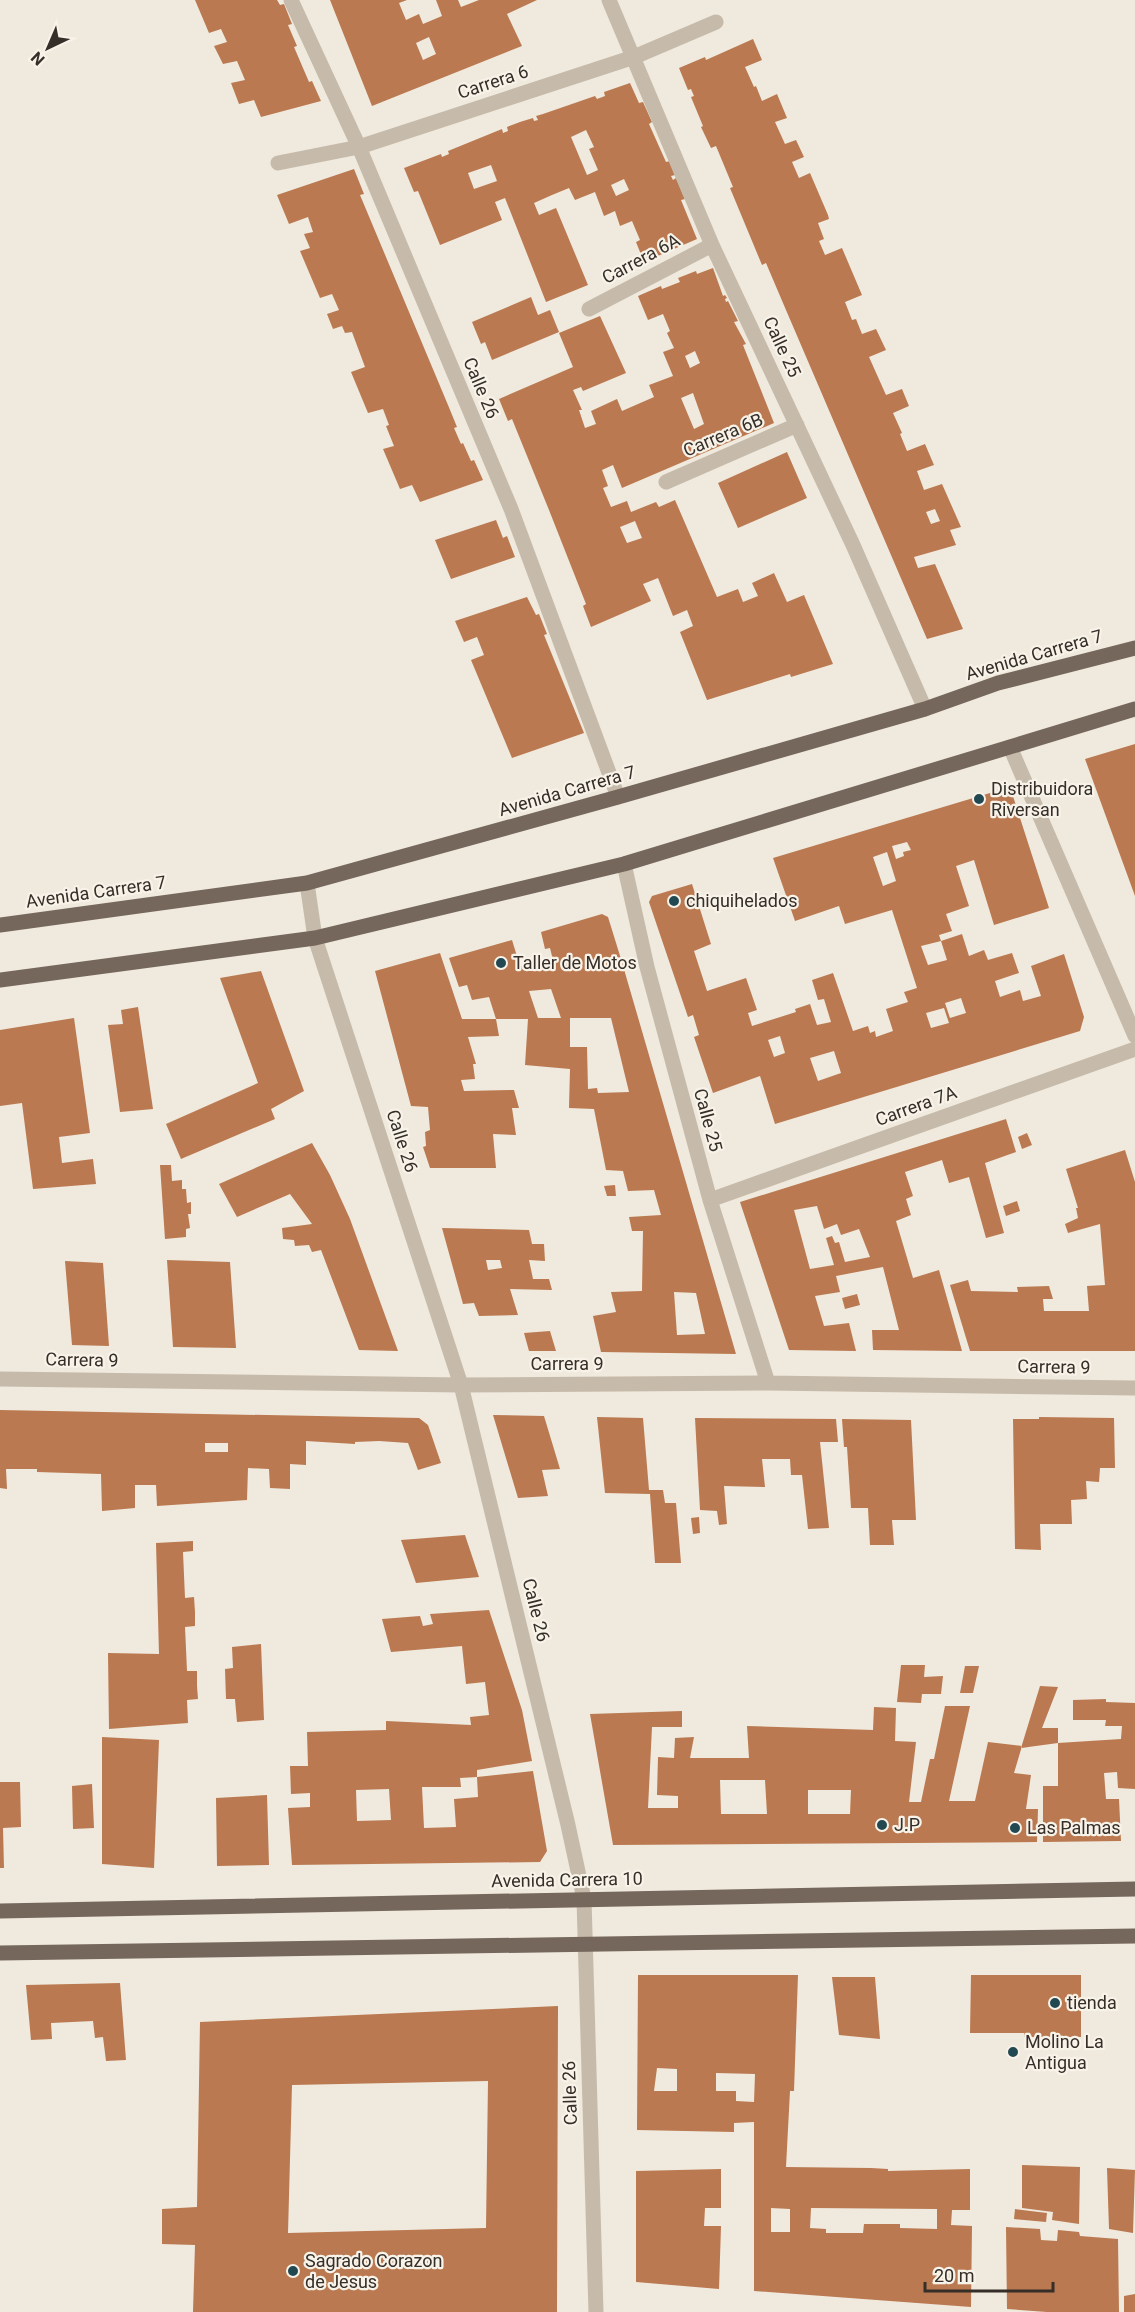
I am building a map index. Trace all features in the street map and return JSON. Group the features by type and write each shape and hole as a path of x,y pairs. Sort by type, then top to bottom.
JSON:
{"main road":[{"name":"Avenida Carrera 7","path":"0,925 307,883 925,709 998,683 1135,648"},
{"path":"0,980 315,938 624,864 1135,709"},
{"name":"Avenida Carrera 10","path":"0,1911 1135,1889"},
{"path":"0,1953 1135,1936"}],"street":[{"name":"Calle 26","path":"291,0 359,147 511,509 618,797"},
{"name":"Calle 25","path":"609,0 712,244 853,545 925,709"},
{"name":"Carrera 6","path":"278,163 359,147 634,57 716,22"},
{"name":"Carrera 6A","path":"589,309 712,244"},
{"name":"Carrera 6B","path":"666,482 797,425"},
{"path":"1010,747 1135,1036"},
{"name":"Calle 25","path":"624,864 647,966 710,1200 768,1383"},
{"name":"Calle 26","path":"307,883 315,938 461,1385 584,1899 596,2312"},
{"name":"Carrera 7A","path":"710,1200 1135,1049"},
{"name":"Carrera 9","path":"0,1379 461,1385 768,1383 1135,1388"}],"building":[{"path":"195,0 277,0 280,5 284,4 292,24 288,25 297,46 294,47 309,82 312,81 321,101 261,117 254,100 239,104 231,83 245,80 237,61 223,64 214,46 227,42 221,29 209,33"},
{"path":"330,0 407,0 399,3 406,20 419,14 423,24 442,16 436,0 458,0 461,7 479,0 537,0 507,14 522,46 372,106","holes":["429,37 436,54 423,60 416,43"]},
{"path":"753,39 762,60 745,67 762,101 777,94 787,118 775,122 785,144 796,140 804,157 792,162 799,178 810,173 828,215 829,219 818,223 824,239 819,241 825,255 842,248 862,295 845,302 852,320 856,319 862,334 876,329 886,350 869,357 886,395 902,389 909,406 893,413 907,451 925,444 934,465 917,471 924,490 942,484 961,527 950,530 956,545 914,557 918,568 935,564 963,629 927,639 766,263 762,265 730,188 733,187 716,146 711,148 701,127 703,126 691,97 694,96 691,89 688,90 679,68 705,57 706,60","holes":["935,509 940,521 931,524 926,512"]},
{"path":"630,83 639,103 643,102 652,122 649,124 666,162 670,161 675,175 671,176 673,180 676,178 685,199 681,200 697,239 644,262 636,242 640,240 632,221 620,226 615,211 604,216 595,192 575,200 569,188 552,195 534,203 539,215 556,208 588,285 546,302 505,198 495,202 502,220 440,245 418,191 414,192 404,168 441,154 442,157 449,154 448,151 502,129 503,133 508,131 507,127 520,122 533,118 534,121 538,120 536,116 595,96 597,99 605,96 604,92","holes":["586,130 594,147 589,149 598,170 587,175 571,137","491,165 497,181 474,189 468,173","624,179 629,190 616,196 611,185"]},
{"path":"354,169 364,194 360,195 457,427 454,428 471,461 474,460 483,480 420,502 412,485 400,489 383,449 394,446 386,426 389,425 383,409 368,413 351,372 365,367 352,332 345,333 342,326 333,329 327,314 339,310 332,294 320,298 300,251 310,248 304,234 313,232 308,217 289,224 277,195"},
{"path":"713,268 723,296 727,298 726,302 728,301 738,321 734,322 746,344 743,345 774,423 622,488 613,465 602,470 608,486 603,488 611,507 627,501 631,512 656,502 659,507 675,500 717,597 738,589 743,602 758,596 752,583 774,573 787,602 804,595 833,664 791,677 790,674 707,700 680,632 693,626 687,610 673,616 658,578 643,584 651,601 591,627 583,606 586,604 549,510 512,419 508,421 499,399 573,367 559,333 600,316 626,373 583,391 581,387 573,390 582,410 579,410 585,428 596,424 591,411 617,399 622,411 654,397 649,385 673,376 663,352 674,348 667,333 670,331 663,314 648,320 638,296 661,286 662,289 680,282 678,278 696,271 697,274","holes":["695,351 700,363 690,368 685,356","693,393 704,424 694,429 681,398","635,521 642,538 627,543 620,527"]},
{"path":"531,297 538,315 550,310 559,332 492,360 485,342 481,344 472,322"},
{"path":"787,452 807,498 738,528 718,483"},
{"path":"496,520 503,538 507,536 515,557 451,579 435,540"},
{"path":"527,597 536,615 539,614 547,634 544,635 584,733 512,758 471,660 484,655 477,637 464,642 455,621"},
{"path":"1135,744 1135,896 1085,759"},
{"path":"1010,787 1049,908 994,925 974,860 956,866 969,906 946,914 952,931 939,935 941,941 962,934 969,956 984,950 988,960 1012,953 1019,973 995,981 1000,997 1020,990 1023,1001 1041,996 1031,966 1064,954 1084,1017 1080,1031 775,1124 760,1076 713,1093 694,1037 699,1035 693,1015 688,1017 649,902 652,896 692,884 711,944 694,951 707,991 746,978 757,1010 748,1013 752,1026 796,1012 795,1009 810,1004 817,1025 831,1022 824,999 818,1000 812,980 833,973 853,1031 868,1026 870,1033 875,1031 876,1037 893,1031 886,1009 908,1002 904,992 917,988 892,910 845,924 839,906 795,921 773,858","holes":["907,842 911,850 903,852 904,856 896,859 892,846","887,852 896,881 883,886 873,857","941,941 947,960 928,965 921,946","961,998 966,1013 950,1018 945,1003","944,1008 949,1023 931,1028 926,1013","780,1036 785,1053 774,1057 768,1040","834,1051 841,1073 818,1081 810,1058"]},
{"path":"602,914 608,917 736,1354 601,1352 593,1316 616,1312 611,1292 642,1291 643,1231 632,1231 629,1217 661,1215 654,1190 628,1191 623,1171 606,1170 594,1109 569,1108 570,1069 525,1065 528,1019 496,1019 489,997 472,1000 467,985 459,987 449,958 512,940 520,966 554,964 550,948 545,949 541,932","holes":["551,989 561,1018 538,1018 529,991","570,1018 611,1018 629,1092 598,1093 597,1088 588,1089 587,1047 570,1047","674,1292 696,1293 705,1334 677,1335"]},
{"path":"440,953 462,1019 496,1019 499,1036 468,1037 476,1064 473,1064 475,1079 461,1080 464,1091 514,1090 519,1108 512,1108 516,1135 493,1134 496,1168 430,1168 423,1147 426,1146 425,1132 430,1130 428,1107 411,1106 375,971"},
{"path":"261,971 304,1091 271,1109 275,1119 181,1159 166,1124 258,1083 220,978"},
{"path":"138,1007 153,1109 120,1112 108,1025 123,1024 121,1010"},
{"path":"74,1018 90,1133 59,1137 62,1163 93,1159 96,1184 33,1189 22,1103 0,1106 0,1030"},
{"path":"1006,1119 1016,1152 985,1163 1004,1233 986,1238 969,1177 949,1183 942,1160 905,1172 913,1196 906,1199 911,1215 896,1221 913,1278 939,1270 962,1351 873,1350 872,1330 899,1330 883,1267 836,1276 840,1292 815,1296 824,1326 849,1323 856,1351 789,1350 740,1202","holes":["817,1206 824,1229 837,1224 841,1235 859,1229 870,1257 845,1262 839,1242 835,1243 832,1236 826,1238 834,1265 810,1269 794,1210"]},
{"path":"1027,1133 1032,1145 1022,1149 1018,1137"},
{"path":"312,1143 350,1219 398,1351 359,1350 321,1250 312,1252 309,1245 295,1246 294,1240 283,1239 282,1228 312,1224 290,1194 237,1217 219,1184"},
{"path":"1125,1150 1135,1182 1135,1351 970,1351 950,1285 968,1280 971,1291 1018,1292 1017,1287 1049,1286 1053,1299 1043,1299 1044,1311 1089,1311 1087,1286 1105,1285 1100,1224 1068,1233 1065,1224 1078,1218 1076,1208 1078,1208 1066,1169"},
{"path":"160,1165 171,1165 172,1181 182,1180 182,1189 186,1189 187,1203 191,1202 191,1214 188,1214 190,1228 186,1229 186,1237 165,1239"},
{"path":"615,1185 616,1196 607,1196 604,1186"},
{"path":"1017,1201 1020,1211 1006,1216 1003,1206"},
{"path":"442,1228 529,1230 532,1244 544,1244 545,1261 529,1260 533,1279 549,1279 552,1290 510,1289 518,1315 479,1316 474,1303 463,1304","holes":["486,1260 500,1260 502,1268 488,1270"]},
{"path":"167,1260 230,1262 236,1348 173,1347"},
{"path":"65,1261 103,1263 109,1346 72,1345"},
{"path":"857,1294 860,1305 845,1309 842,1298"},
{"path":"550,1331 556,1351 529,1351 524,1333"},
{"path":"0,1410 419,1418 428,1425 441,1463 418,1470 408,1443 379,1441 355,1442 355,1444 306,1441 306,1465 290,1464 290,1489 270,1488 269,1469 248,1468 247,1500 157,1506 156,1485 135,1485 135,1508 102,1511 101,1474 37,1472 37,1469 6,1469 7,1489 0,1488","holes":["205,1443 228,1443 228,1452 205,1452"]},
{"path":"493,1415 544,1416 560,1469 542,1470 548,1496 518,1498"},
{"path":"597,1417 643,1418 649,1490 663,1490 665,1503 676,1503 681,1563 655,1563 650,1494 605,1493"},
{"path":"1039,1417 1114,1418 1115,1468 1100,1468 1099,1482 1086,1481 1087,1499 1071,1500 1072,1524 1040,1524 1041,1550 1015,1549 1013,1419 1039,1419"},
{"path":"695,1418 836,1419 838,1442 820,1442 829,1528 808,1529 802,1475 791,1475 790,1459 762,1459 765,1487 724,1486 727,1524 719,1525 717,1511 700,1510"},
{"path":"842,1419 911,1420 916,1520 892,1520 894,1545 870,1545 868,1508 851,1508 847,1447 844,1447"},
{"path":"699,1517 700,1533 693,1534 691,1518"},
{"path":"465,1535 479,1577 416,1583 401,1540"},
{"path":"193,1541 193,1551 183,1552 185,1598 194,1597 195,1612 195,1626 185,1627 187,1671 197,1671 198,1699 187,1700 188,1723 109,1729 108,1653 159,1654 156,1543"},
{"path":"489,1610 522,1710 532,1761 477,1770 477,1777 533,1771 547,1851 540,1862 292,1865 288,1808 310,1807 310,1793 291,1794 290,1766 308,1766 307,1732 386,1730 386,1721 471,1725 470,1717 489,1715 485,1682 466,1684 462,1646 391,1652 382,1619 420,1616 423,1626 433,1624 430,1614","holes":["477,1777 478,1797 454,1799 456,1827 424,1828 422,1787 461,1787 460,1778","389,1789 391,1820 357,1821 356,1790"]},
{"path":"261,1644 264,1720 237,1722 235,1699 226,1699 225,1669 233,1668 232,1647"},
{"path":"901,1665 925,1665 924,1677 943,1676 941,1694 922,1694 921,1703 897,1702"},
{"path":"965,1666 979,1666 973,1693 960,1693"},
{"path":"1040,1686 1058,1687 1042,1728 1058,1728 1058,1743 1021,1748"},
{"path":"1106,1699 1106,1702 1135,1703 1135,1789 1118,1788 1117,1772 1104,1773 1106,1799 1119,1799 1121,1841 1043,1842 1043,1786 1058,1786 1058,1743 1121,1739 1122,1726 1105,1726 1106,1720 1073,1720 1073,1700"},
{"path":"945,1706 970,1706 949,1801 975,1801 988,1742 1022,1746 1014,1773 1031,1775 1026,1809 1038,1809 1037,1842 613,1845 590,1714 682,1711 682,1727 652,1727 648,1808 678,1808 678,1796 657,1795 658,1757 674,1758 675,1738 694,1737 690,1758 749,1758 747,1726 873,1730 874,1707 896,1708 895,1741 916,1742 909,1802 921,1802 930,1759 934,1759","holes":["720,1780 765,1780 767,1814 721,1814","808,1790 851,1790 850,1814 808,1814"]},
{"path":"102,1737 159,1740 154,1868 102,1864"},
{"path":"0,1782 20,1782 21,1827 3,1828 4,1868 0,1868"},
{"path":"92,1784 94,1828 73,1829 72,1786"},
{"path":"267,1795 269,1865 217,1866 216,1798"},
{"path":"638,1975 798,1975 794,2091 790,2091 786,2167 871,2168 888,2169 888,2171 970,2169 970,2210 952,2210 951,2225 972,2226 971,2307 754,2291 754,2122 734,2123 734,2132 637,2130","holes":["657,2068 677,2069 677,2091 654,2091","716,2073 755,2074 754,2102 736,2101 736,2091 716,2091","771,2208 790,2209 790,2232 771,2232","811,2208 937,2209 937,2229 900,2228 900,2224 864,2224 863,2233 826,2233 826,2229 810,2228"]},
{"path":"971,1975 1081,1975 1081,2037 1024,2037 1024,2033 970,2033"},
{"path":"832,1977 875,1977 880,2039 839,2035"},
{"path":"120,1983 126,2060 106,2061 103,2037 95,2038 93,2021 51,2023 52,2039 31,2040 26,1985"},
{"path":"558,2006 557,2312 193,2312 195,2245 162,2244 162,2209 197,2207 200,2022","holes":["488,2081 486,2228 288,2233 292,2085"]},
{"path":"1022,2165 1080,2167 1079,2224 1052,2220 1053,2212 1022,2208"},
{"path":"1107,2168 1135,2170 1133,2233 1109,2229"},
{"path":"721,2169 721,2208 705,2208 704,2226 721,2226 719,2289 636,2282 636,2171"},
{"path":"1015,2209 1047,2213 1046,2222 1014,2219"},
{"path":"1006,2227 1040,2229 1041,2240 1057,2241 1058,2230 1079,2232 1080,2236 1118,2239 1119,2312 1047,2312 1007,2309"},
{"path":"1135,2294 1135,2312 1124,2312 1124,2296"}],"place":[{"name":"Distribuidora Riversan","path":"979,799"},
{"name":"chiquihelados","path":"674,901"},
{"name":"Taller de Motos","path":"501,963"},
{"name":"J.P","path":"882,1825"},
{"name":"Las Palmas","path":"1015,1828"},
{"name":"tienda","path":"1055,2003"},
{"name":"Molino La Antigua","path":"1013,2052"},
{"name":"Sagrado Corazon de Jesus","path":"293,2271"}]}
